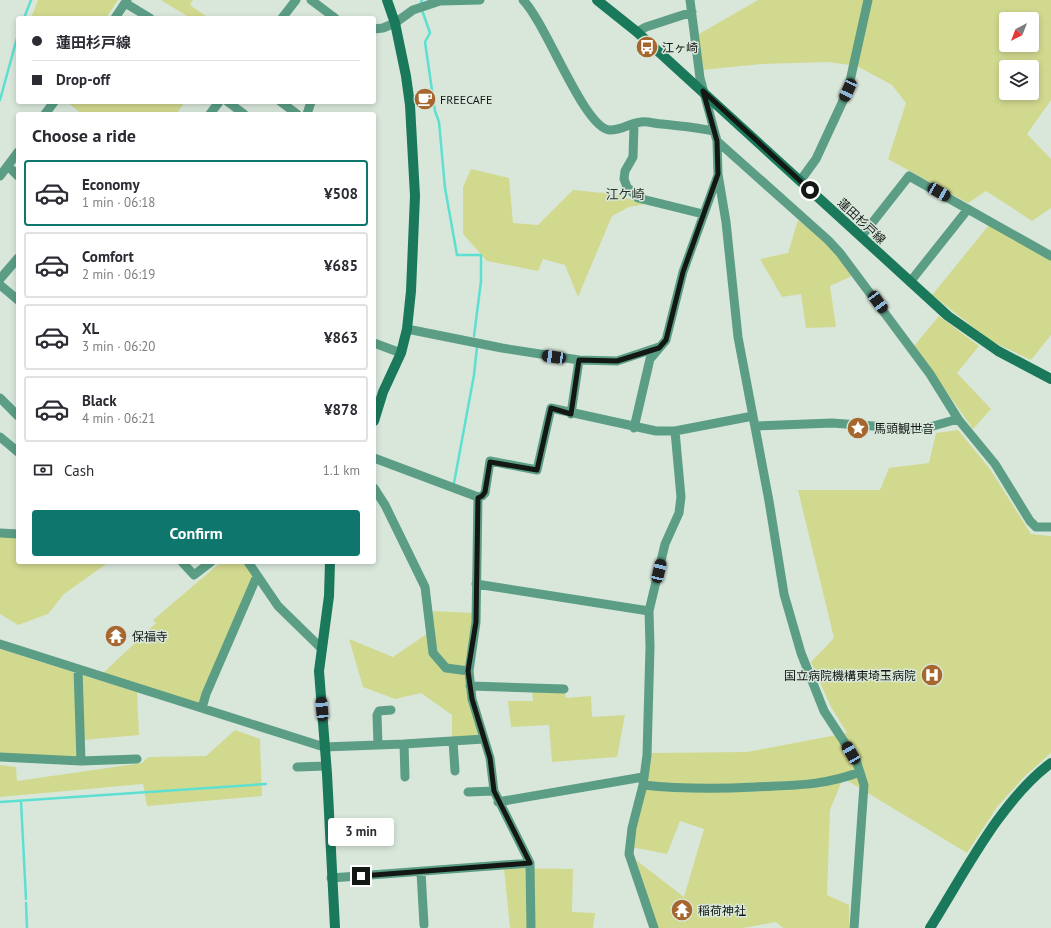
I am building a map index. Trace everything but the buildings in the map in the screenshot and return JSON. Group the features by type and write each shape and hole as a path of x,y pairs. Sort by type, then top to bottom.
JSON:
{"street":[{"path":"284,16 296,0"},
{"path":"311,0 332,16"},
{"path":"376,415 383,392 401,353 407,329 411,291 415,196 410,105 395,23 387,0"},
{"path":"376,30 395,23 412,10 440,1 480,0"},
{"path":"523,0 530,7 554,48 570,82 600,127 609,130 634,125 640,122 713,131"},
{"name":"蓮田杉戸線","path":"597,0 637,32 703,91 944,312 977,338 1018,363 1051,379"},
{"path":"690,0 703,91 717,141 718,174 726,222 738,337 756,426 784,594 800,653 824,712 856,760 864,785 854,928"},
{"path":"800,181 816,159 848,90 868,0"},
{"path":"116,16 126,2 147,16"},
{"path":"637,32 646,27 692,12"},
{"path":"231,104 241,112"},
{"path":"284,104 294,112"},
{"path":"634,125 633,157 625,171 624,179 627,187 638,198 703,214"},
{"path":"717,141 836,248 930,374 958,419 995,464 1030,521 1036,527 1051,527"},
{"path":"0,176 16,155"},
{"path":"8,166 16,174"},
{"path":"634,428 650,360 666,340 683,272 718,174"},
{"path":"861,237 909,176 1051,256"},
{"path":"910,282 968,209"},
{"path":"0,279 14,271"},
{"path":"0,285 16,298"},
{"path":"407,329 509,349 579,360 617,361 659,348"},
{"path":"376,344 401,353"},
{"path":"571,414 579,360"},
{"path":"0,398 16,414"},
{"path":"478,498 485,492 490,462 537,470 551,408 634,428 656,431 675,431 753,416"},
{"path":"756,426 832,423 900,428 926,428 958,419"},
{"path":"654,928 629,854 632,828 643,781 646,755 650,647 649,612 665,544 679,513 681,497 675,431"},
{"path":"0,436 16,450"},
{"path":"376,459 478,498"},
{"path":"376,491 385,505 425,587 433,654 446,668 468,671"},
{"path":"478,498 476,622 468,671 472,699 490,758 494,791 498,802 530,863 531,928"},
{"path":"0,533 16,534"},
{"path":"184,564 194,575 208,564"},
{"path":"249,564 278,606 320,648"},
{"path":"330,564 328,607 320,648 319,672 327,770 331,878 335,928"},
{"path":"202,708 209,687 257,576"},
{"path":"476,584 649,612"},
{"path":"0,644 324,746 404,744 484,739"},
{"path":"78,669 81,761"},
{"path":"470,686 564,689"},
{"path":"378,745 377,714 379,711 391,710"},
{"path":"453,741 455,771"},
{"path":"404,744 405,777"},
{"path":"0,757 81,761 137,758"},
{"path":"930,928 1006,808 1025,786 1051,763"},
{"path":"297,767 327,770"},
{"path":"498,802 643,781 667,788 708,789 810,785 838,781 860,772"},
{"path":"468,792 494,791"},
{"path":"331,878 530,863"},
{"path":"421,872 424,925"}],"green space":[{"path":"38,0 118,0 107,16 32,16"},
{"path":"161,0 193,0 190,5 206,16 187,16"},
{"path":"758,0 1051,0 1051,100 1027,134 1051,159 1051,208 1032,221 986,191 968,203 888,159 906,103 892,85 857,66 828,62 762,64 701,70 699,34"},
{"path":"70,104 184,104 178,112 80,112"},
{"path":"471,169 509,178 513,223 538,225 573,190 614,194 646,204 629,207 612,216 578,297 565,265 543,259 538,271 487,261 463,234 463,187"},
{"path":"798,220 827,242 852,276 830,286 836,327 806,328 801,294 782,297 760,259 788,253"},
{"path":"989,225 1051,259 1051,335 1031,360 991,341 932,295"},
{"path":"939,316 979,346 957,373 991,409 973,429 914,346"},
{"name":"国立病院機構東埼玉病院","path":"958,430 990,469 1031,534 1051,536 1051,753 1024,777 997,807 967,853 843,778 830,810 827,895 849,905 849,928 783,928 776,922 743,928 658,928 636,860 684,897 704,829 680,821 667,854 631,847 651,753 747,752 847,733 831,707 811,662 834,638 798,490 880,490 889,468 929,463 936,433"},
{"path":"0,537 16,538 16,564 106,564 64,594 48,614 18,625 0,614"},
{"path":"219,564 244,564 255,576 199,704 101,675 156,623 153,620"},
{"path":"433,611 474,613 466,666 480,737 452,739 452,715 421,693 395,699 363,687 349,639 393,657 428,633"},
{"path":"0,649 73,672 75,675 79,755 76,758 0,753"},
{"path":"82,675 137,692 139,735 83,740"},
{"path":"532,689 564,689 566,698 591,696 592,717 625,715 617,757 552,762 549,725 511,727 508,701 533,701"},
{"path":"235,730 260,739 262,796 147,806 143,784 0,797 0,765 16,767 17,781 142,763 148,757 206,756"},
{"path":"504,868 573,869 572,912 595,913 593,928 510,928"}],"waterway":[{"path":"25,16 31,0"},
{"path":"422,10 430,33 425,42 435,111 439,122 445,188 457,255 481,255 481,281 474,336"},
{"path":"0,100 16,42"},
{"path":"454,483 474,375 477,347"},
{"path":"0,802 266,784"},
{"path":"21,801 26,899"},
{"path":"26,903 27,928"}],"place":[{"name":"江ヶ崎","path":"647,47"},
{"name":"FREECAFE","path":"425,99"},
{"name":"馬頭観世音","path":"858,428"},
{"name":"保福寺","path":"116,636"},
{"name":"国立病院機構東埼玉病院","path":"932,675"},
{"name":"稲荷神社","path":"682,910"}],"district":[{"name":"江ケ崎","path":"625,194"}],"route":[{"path":"361,876 530,863 498,802 494,791 490,758 472,699 468,671 476,622 478,498 485,492 490,462 537,470 551,408 571,414 579,360 617,361 659,348 666,340 683,272 718,174 717,141 703,91 810,190"}]}
